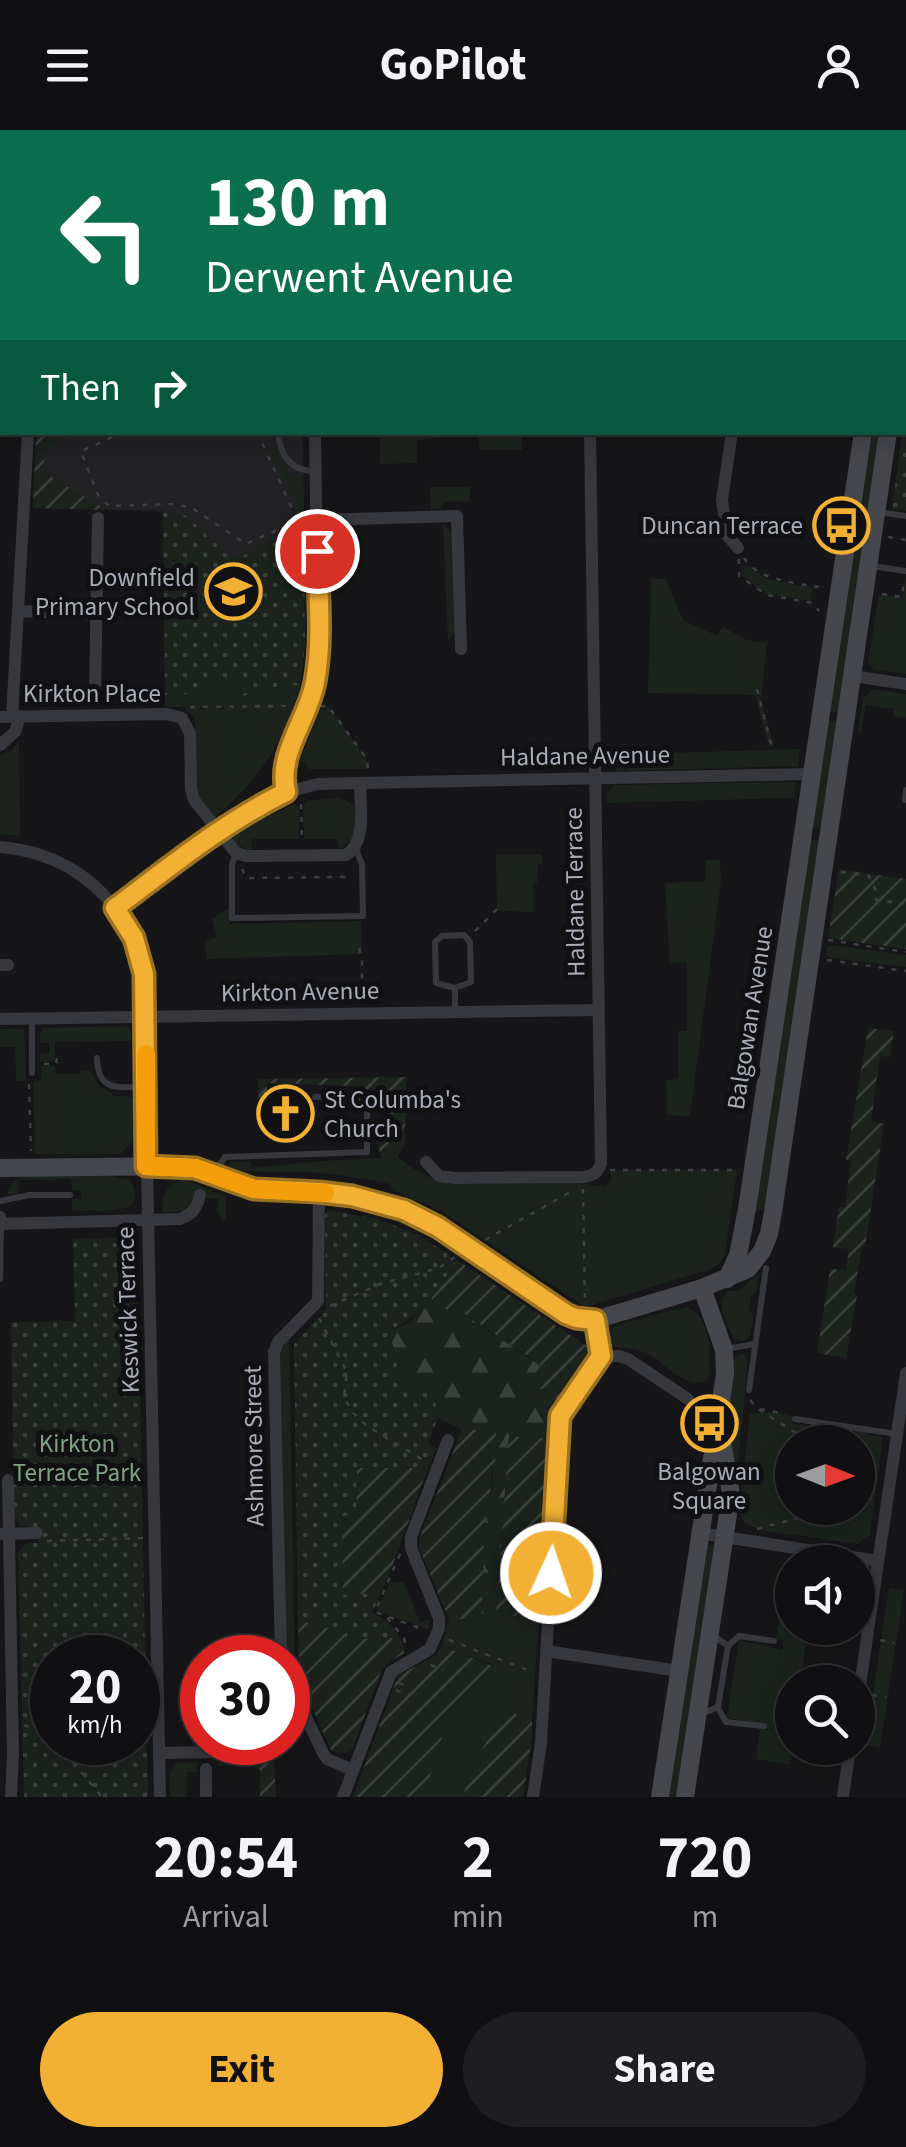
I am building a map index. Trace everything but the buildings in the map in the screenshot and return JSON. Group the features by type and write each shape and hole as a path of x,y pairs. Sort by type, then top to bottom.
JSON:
{"street":[{"path":"0,745 14,732 11,717 28,435"},
{"path":"286,792 282,778 285,761 315,684 315,435"},
{"name":"Haldane Terrace","path":"590,435 599,1170"},
{"path":"732,435 722,500 727,535 738,548"},
{"name":"Balgowan Avenue","path":"727,1279 738,1255 747,1208 863,435"},
{"name":"Balgowan Avenue","path":"727,1279 748,1268 762,1251 773,1212 888,435"},
{"path":"317,520 458,516 461,649"},
{"path":"94,697 98,518"},
{"path":"18,611 96,614"},
{"path":"852,676 906,684"},
{"name":"Kirkton Place","path":"11,717 168,714 182,718 190,733 194,800 217,830"},
{"path":"821,717 834,716 846,721"},
{"name":"Haldane Avenue","path":"115,908 217,830 286,792 318,784 812,774"},
{"path":"217,830 236,854 246,856 346,855 356,849 360,838 360,783"},
{"path":"804,834 829,838"},
{"name":"Keswick Terrace","path":"0,847 20,848 60,861 92,881 134,938 144,974 158,1635"},
{"name":"Kirkton Avenue","path":"0,1019 600,1010"},
{"path":"426,1162 439,1176 455,1178 583,1178 599,1170"},
{"path":"0,1168 195,1168 254,1189 319,1192 382,1203 477,1244 566,1314 590,1320 727,1279"},
{"name":"Ashmore Street","path":"280,1635 274,1352 278,1342 318,1301 319,1192"},
{"path":"0,1220 180,1218 190,1215 200,1196"},
{"path":"747,1208 760,1214 773,1212"},
{"path":"660,1797 725,1374 724,1350 702,1288"},
{"path":"590,1320 601,1356"},
{"path":"601,1356 628,1359 688,1399"},
{"path":"533,1797 541,1743 560,1416 601,1356"},
{"path":"863,1665 906,1373"},
{"path":"685,1797 731,1494 719,1424"},
{"path":"342,1797 391,1672 430,1649 439,1628 411,1538 448,1440"},
{"path":"8,1480 4,1534 11,1797"},
{"path":"888,1494 906,1496"},
{"path":"4,1534 37,1533"},
{"path":"699,1533 878,1562"},
{"path":"546,1651 679,1671"},
{"path":"310,1727 327,1759 353,1770"},
{"path":"160,1753 180,1753"},
{"name":"Keswick Terrace","path":"160,1765 160,1797"},
{"path":"843,1797 848,1765"},
{"path":"206,1770 206,1797"}],"lane":[{"path":"278,435 293,468 316,471"},
{"path":"876,512 906,516"},
{"path":"868,566 906,571"},
{"path":"904,800 906,790"},
{"path":"236,854 232,864 232,918 363,916 362,864 356,849"},
{"path":"464,935 470,942 472,982 454,988 436,982 435,942 442,936 464,935"},
{"path":"454,988 455,1012"},
{"path":"32,1019 32,1068"},
{"path":"97,1058 97,1072 104,1082 113,1087 146,1087"},
{"path":"213,1174 225,1156 368,1152 367,1103 354,1097 315,1097"},
{"path":"0,1201 70,1195"},
{"path":"0,1220 0,1279"},
{"path":"749,1394 766,1268"},
{"path":"724,1350 755,1344"},
{"path":"795,1419 897,1434"},
{"path":"710,1634 728,1646"},
{"path":"764,1726 726,1722 718,1707 728,1646 740,1636 774,1642"},
{"path":"698,1716 718,1707"}],"path":[{"path":"117,435 81,451 98,495 110,506 174,504 192,508 246,544 286,526 304,523 294,513 258,435"},
{"path":"873,534 906,540"},
{"path":"738,548 748,565 771,578 817,587 828,580"},
{"path":"738,548 739,576 767,595 814,603 823,616"},
{"path":"865,592 902,596 906,571"},
{"path":"757,688 772,748"},
{"path":"301,788 302,878"},
{"path":"236,854 246,878 344,877 356,849"},
{"path":"824,870 869,876 876,900 906,904"},
{"path":"470,942 476,930 501,905"},
{"path":"814,938 906,952"},
{"path":"359,948 362,1014"},
{"path":"811,958 906,971"},
{"path":"32,1168 29,1080 32,1068 56,1064 56,1058"},
{"path":"599,1170 741,1170"},
{"path":"432,1465 351,1412 344,1396 347,1372 318,1316 324,1308 380,1284 440,1268 583,1185 590,1320"},
{"path":"749,1394 758,1409 783,1425"},
{"path":"758,1409 795,1415 795,1419"},
{"path":"875,1485 888,1494"},
{"path":"875,1497 888,1494"},
{"path":"746,1532 775,1524"},
{"path":"37,1533 38,1541 156,1538"},
{"path":"402,1548 374,1612 430,1632"},
{"path":"386,1616 404,1638 407,1654"},
{"path":"442,1638 535,1672"},
{"path":"428,1664 444,1670"},
{"path":"395,1682 411,1688"},
{"path":"392,1688 408,1695"},
{"path":"12,1724 30,1727"},
{"path":"76,1765 102,1797"},
{"path":"84,1787 90,1782"}],"shaded area":[{"name":"Downfield Primary School","path":"36,435 303,435 305,645 300,685 243,696 165,695 163,511 33,508"}],"green space":[{"path":"36,435 73,435 54,443 45,453 44,464 50,476 106,510 33,508"},
{"path":"380,435 455,435 417,441 417,463 380,464"},
{"path":"479,435 522,435 522,450 479,450"},
{"path":"867,435 885,435 842,715 834,711 825,713"},
{"path":"902,435 906,435 906,511 892,509"},
{"path":"274,446 288,471 303,477 304,520 269,449"},
{"path":"430,487 470,487 470,501 445,502 440,508 431,509"},
{"path":"163,511 186,516 228,555 242,557 278,536 304,538 305,645 300,685 243,696 241,682 208,682 205,693 165,695"},
{"path":"443,525 452,531 455,633 448,639"},
{"path":"743,566 770,580 813,588 810,601 767,594 741,575"},
{"path":"906,578 906,674 875,670 868,663 879,595 903,598"},
{"path":"651,579 666,579 683,620 717,636 723,627 747,640 767,643 761,699 774,746 769,746 755,695 648,693"},
{"path":"207,682 242,682 244,696 300,685 287,725 269,758 215,817 196,791 195,720 185,707 165,707 165,695 204,693"},
{"path":"874,689 906,694 906,718 893,716 894,709 866,705 858,734 863,698"},
{"path":"322,706 328,706 367,759 368,769 309,769 301,759"},
{"path":"834,721 839,726 822,828 816,829 811,825 826,722"},
{"path":"19,742 20,836 0,834 0,755"},
{"path":"800,749 798,766 617,771 605,763 605,755"},
{"path":"796,782 794,798 607,803 607,792 616,785"},
{"path":"340,797 354,806 355,831 350,841 339,849 338,839 304,839 303,807 307,801"},
{"path":"295,804 299,808 299,839 252,839 251,850 235,845 231,838 244,827"},
{"path":"811,840 819,841 765,1209 759,1210 754,1207 805,845"},
{"path":"496,854 542,854 537,884 533,884 533,912 497,911"},
{"path":"706,860 720,860 721,881 690,1116 667,1115 666,1080 678,1079 678,1031 687,1031 687,963 670,962 665,883 705,881"},
{"path":"839,869 906,879 906,949 828,938"},
{"path":"229,908 230,924 361,921 362,954 207,959 205,941 217,938 212,919"},
{"path":"827,947 906,955 906,967 830,958"},
{"path":"127,1026 131,1041 55,1042 55,1061 40,1062 40,1054 50,1053 49,1043 40,1043 44,1028"},
{"path":"868,1028 894,1031 890,1057 880,1056 871,1121 884,1124 846,1358 817,1353 830,1269 846,1270 849,1249 833,1247 839,1207 845,1207 851,1161 846,1160"},
{"path":"0,1029 24,1029 26,1081 16,1081 15,1047 0,1047"},
{"path":"41,1066 55,1066 56,1074 90,1070 98,1084 113,1096 133,1099 133,1142 120,1154 35,1154 33,1081 41,1080"},
{"path":"406,1077 405,1145 397,1157 382,1158 373,1132 389,1131 389,1099 373,1099 353,1086 267,1083 271,1109 259,1110 258,1079"},
{"path":"397,1157 425,1175 456,1184 579,1183 605,1187 611,1181 611,1170 737,1170 725,1255 711,1269 585,1307 438,1209 393,1191 390,1184 324,1173 229,1168 232,1162 250,1161 251,1168"},
{"path":"113,1174 130,1180 135,1192 134,1201 118,1210 72,1210 72,1199 81,1199 81,1191 72,1190 71,1179 19,1180 19,1193 7,1195 13,1183 25,1175"},
{"path":"182,1180 226,1197 226,1220 217,1211 219,1198 206,1195 186,1210 162,1213 166,1192"},
{"path":"328,1210 378,1219 418,1235 457,1260 420,1309 389,1332 406,1392 434,1392 438,1418 428,1442 436,1449 428,1468 357,1468 356,1517 343,1516 343,1595 381,1593 372,1613 394,1628 405,1653 392,1638 346,1639 324,1628 323,1622 298,1623 294,1344 326,1310"},
{"name":"Kirkton Terrace Park","path":"132,1237 137,1242 145,1635 30,1635 30,1765 147,1765 148,1797 24,1797 18,1552 27,1543 38,1543 38,1529 19,1525 14,1517 11,1322 75,1321 73,1239"},
{"path":"457,1260 593,1350 559,1401 530,1382 541,1365 453,1306 449,1311 431,1299"},
{"path":"759,1274 749,1308 753,1317 750,1336 744,1341 735,1340 724,1316 724,1298 727,1291 738,1291"},
{"path":"431,1299 449,1311 452,1306 541,1366 531,1382 559,1401 552,1414 551,1439 509,1437 496,1615 482,1614 485,1498 491,1498 496,1433 462,1429 438,1418 434,1392 406,1392 389,1332 409,1322"},
{"path":"687,1307 706,1329 710,1349 708,1380 691,1382 644,1352 612,1346 612,1328 619,1324"},
{"path":"289,1337 294,1635 286,1635 280,1350"},
{"path":"744,1354 748,1358 738,1466 733,1466 726,1424 733,1361"},
{"path":"769,1412 793,1416 793,1424 800,1425 775,1425 775,1525 871,1525 870,1535 857,1544 761,1530 746,1524 739,1514 750,1414"},
{"path":"462,1429 496,1432 495,1469 490,1498 485,1499 482,1614 475,1619 449,1619 419,1548"},
{"path":"509,1436 551,1439 539,1618 496,1615"},
{"path":"875,1436 883,1437 875,1497"},
{"path":"357,1468 428,1468 381,1593 343,1595 342,1516 356,1516"},
{"path":"706,1545 714,1545 718,1550 681,1797 663,1797"},
{"path":"390,1582 404,1583 420,1622 430,1619 428,1629 377,1611"},
{"path":"889,1588 904,1590 880,1748 875,1747 875,1680"},
{"path":"482,1614 539,1618 532,1721 506,1711 466,1784 463,1797 424,1797 446,1723 494,1685 493,1665 442,1646 449,1619 475,1619"},
{"path":"324,1622 325,1628 345,1628 346,1639 392,1638 405,1653 382,1669 352,1750 331,1750 310,1703 310,1635 298,1635 298,1623"},
{"path":"739,1640 782,1650 783,1645 806,1645 803,1665 775,1665 775,1762 756,1759 761,1723 727,1718"},
{"path":"442,1646 493,1666 494,1685 446,1723 424,1797 353,1797 398,1676 436,1655"},
{"path":"506,1710 532,1721 523,1797 463,1797 475,1763"},
{"path":"176,1765 197,1765 197,1772 187,1772 187,1797 170,1797 169,1782"},
{"path":"255,1765 274,1765 276,1797 260,1797 260,1770 255,1770"}],"slow traffic":[{"path":"146,1054 146,1166 195,1168 254,1189 325,1193"}],"place":[{"name":"Duncan Terrace","path":"842,526"},
{"name":"Downfield Primary School","path":"234,592"},
{"name":"St Columba's Church","path":"285,1114"},
{"name":"Balgowan Square","path":"709,1423"}],"route":[{"path":"317,551 315,684 285,761 282,778 286,792 217,830 115,908 134,938 144,974 146,1166 195,1168 254,1189 352,1196 404,1210 438,1227 566,1314 595,1320 601,1356 560,1416 551,1573"}]}
